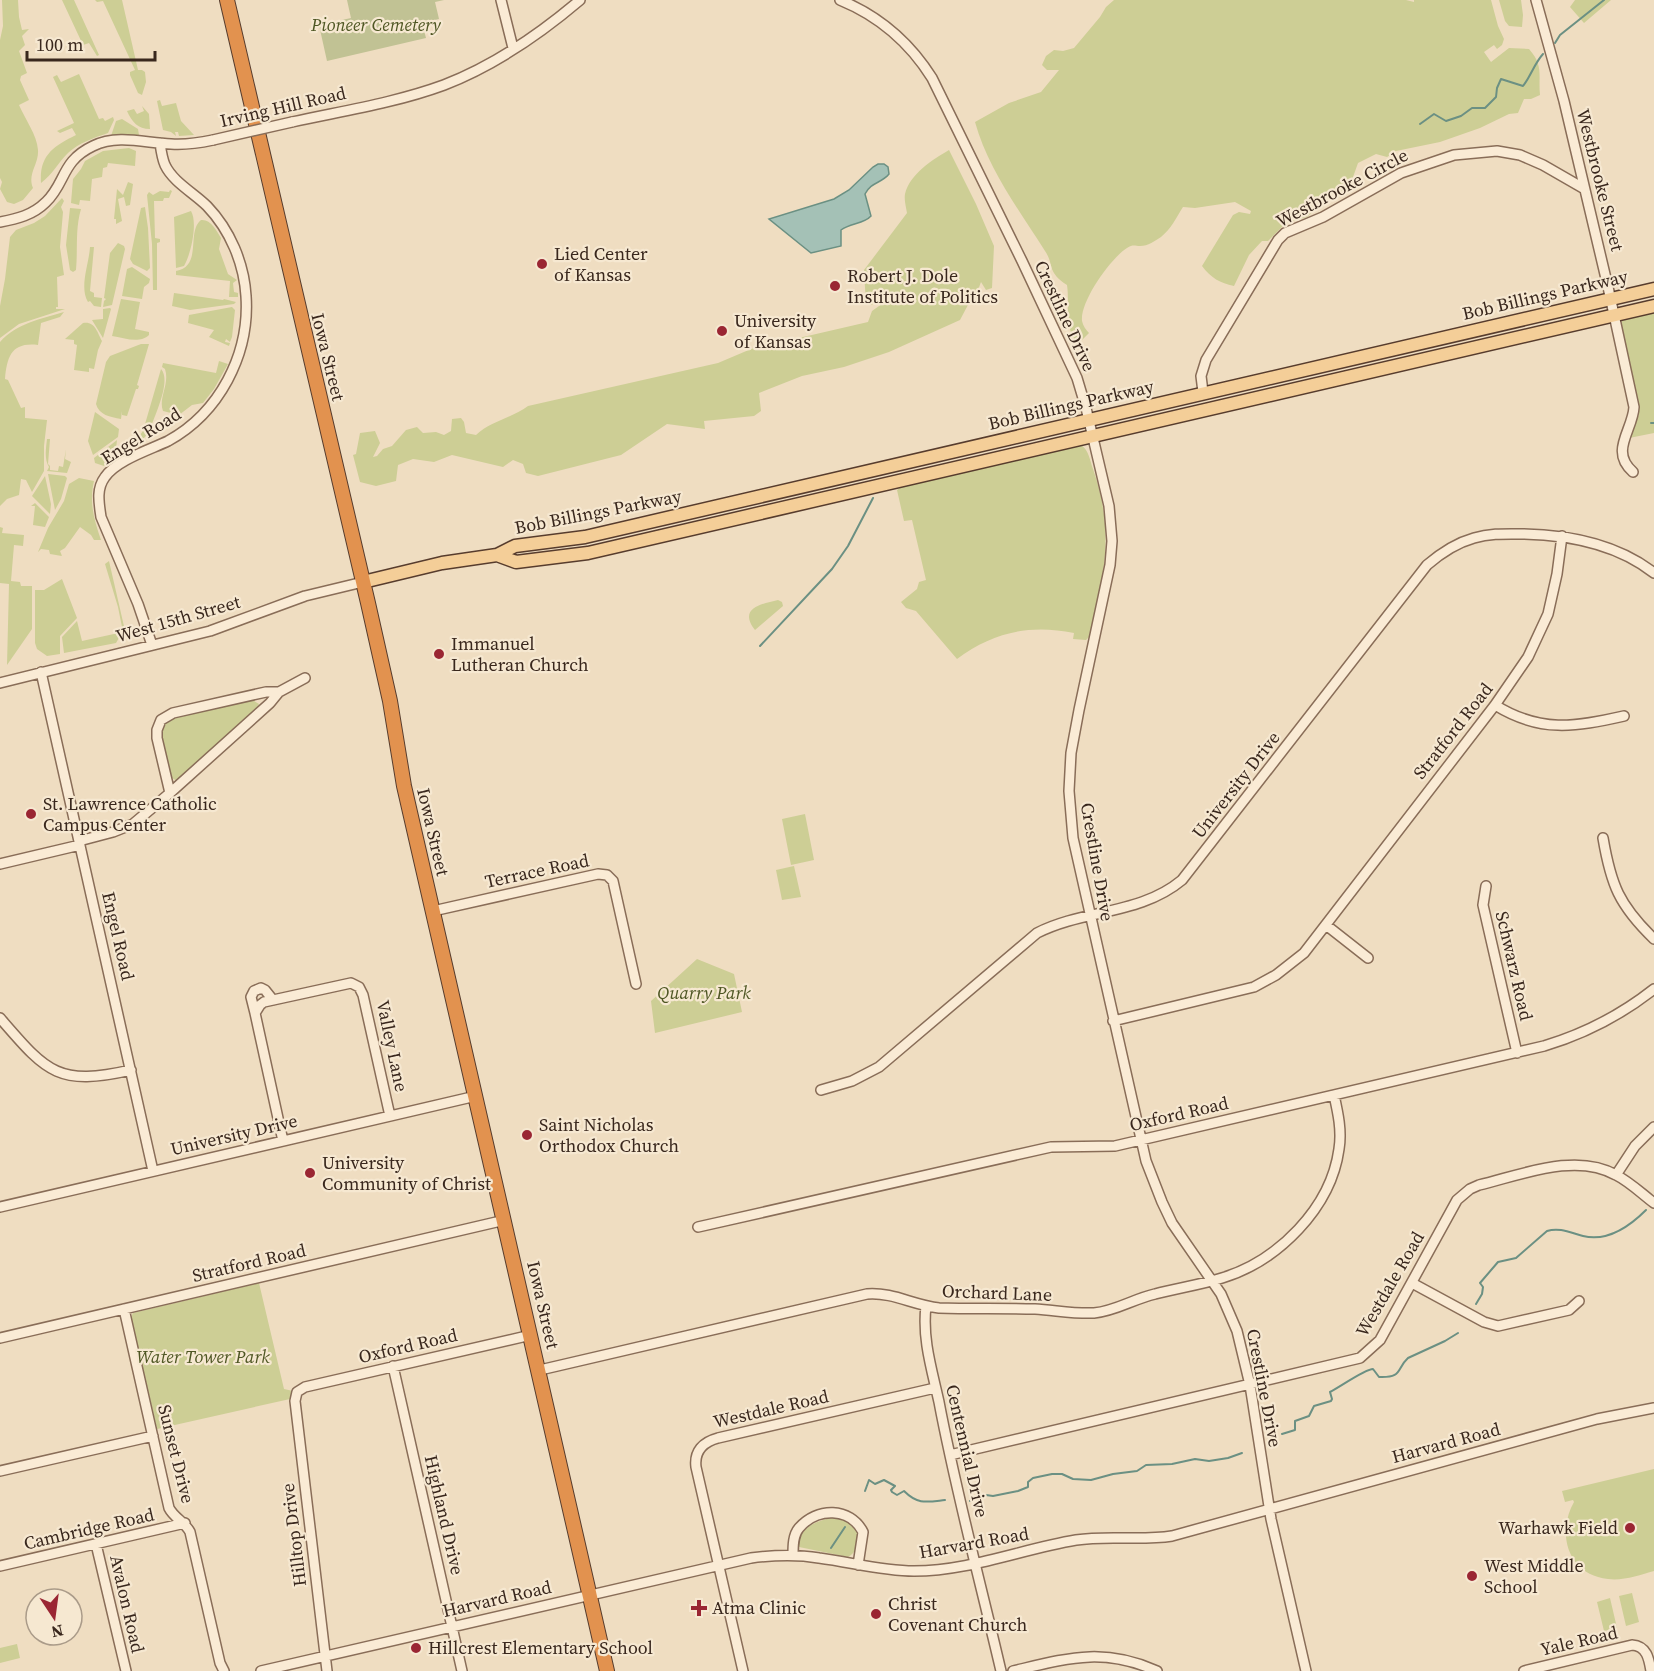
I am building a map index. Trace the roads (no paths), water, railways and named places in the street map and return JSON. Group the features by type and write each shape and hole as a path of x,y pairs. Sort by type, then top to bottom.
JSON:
{"highway":[{"name":"Iowa Street","path":"227,0 363,582 390,701 404,786 540,1370 607,1671"}],"main road":[{"name":"Bob Billings Parkway","path":"363,582 442,563 497,555 514,546 592,535 1654,289"},
{"name":"Bob Billings Parkway","path":"497,555 516,562 588,553 1654,306"}],"street":[{"path":"501,0 513,48"},
{"name":"Irving Hill Road","path":"0,222 32,213 48,201 71,162 93,146 123,139 172,144 213,140 425,91 465,75 513,48 548,26 580,0"},
{"name":"Crestline Drive","path":"840,0 855,6 889,28 916,55 932,78 1077,378 1089,419 1110,513 1112,557 1073,739 1069,791 1073,838 1146,1161 1167,1212 1212,1281 1232,1317 1250,1385 1269,1509 1306,1671"},
{"name":"Westbrooke Street","path":"1536,0 1557,73 1611,299 1634,407 1632,421 1622,446 1626,464 1633,472"},
{"name":"Engel Road","path":"152,645 138,604 101,517 99,490 104,478 111,470 178,434 209,408 225,386 235,366 243,343 247,309 241,268 228,234 208,207 170,172 164,161 160,143"},
{"name":"Westbrooke Circle","path":"1203,392 1201,376 1206,360 1269,253 1285,233 1323,217 1401,173 1454,155 1497,151 1520,155 1544,165 1583,188"},
{"name":"University Drive","path":"821,1090 852,1081 879,1067 1037,933 1062,922 1160,896 1188,875 1427,566 1441,553 1463,542 1488,535 1562,536 1602,545 1619,552 1654,573"},
{"name":"Stratford Road","path":"1113,1021 1254,987 1276,975 1312,943 1495,705 1528,657 1548,614 1562,536"},
{"name":"West 15th Street","path":"0,683 210,630 312,594 363,582"},
{"name":"Engel Road","path":"41,672 153,1171"},
{"path":"0,864 80,843 133,824 170,794 279,692 305,678"},
{"path":"170,794 157,730 161,720 173,713 266,692 279,692"},
{"path":"252,696 258,698 264,708"},
{"path":"1495,705 1531,722 1561,727 1583,725 1624,716"},
{"path":"1603,838 1610,877 1618,896 1632,917 1654,939"},
{"name":"Terrace Road","path":"433,911 598,874 607,875 613,881 636,984"},
{"name":"Schwarz Road","path":"1486,886 1483,905 1517,1053"},
{"path":"1326,925 1368,958"},
{"name":"Valley Lane","path":"273,1000 351,983 356,985 363,994 390,1116"},
{"path":"255,1013 260,1005 273,1000 261,988 254,991 251,997 283,1141"},
{"name":"Oxford Road","path":"699,1227 1051,1147 1105,1147 1140,1140 1517,1053 1568,1039 1586,1031 1619,1013 1654,989"},
{"path":"0,1018 38,1060 57,1072 83,1077 98,1077 131,1070"},
{"name":"Orchard Lane","path":"540,1370 867,1294 891,1295 926,1306 1092,1313 1116,1309 1151,1294 1223,1278 1266,1256 1292,1235 1323,1196 1340,1148 1340,1126 1334,1095"},
{"name":"University Drive","path":"0,1207 476,1096"},
{"path":"1616,1175 1635,1146 1654,1127"},
{"name":"Westdale Road","path":"950,1455 1360,1358 1380,1340 1457,1200 1470,1189 1569,1165 1591,1166 1616,1175 1654,1203"},
{"name":"Stratford Road","path":"0,1338 505,1220"},
{"path":"1412,1283 1484,1322 1498,1326 1569,1310 1579,1301"},
{"name":"Centennial Drive","path":"926,1306 925,1336 935,1388 1001,1671"},
{"name":"Sunset Drive","path":"124,1309 169,1508 174,1516 185,1523 192,1538 220,1663 224,1671"},
{"name":"Oxford Road","path":"296,1395 300,1389 305,1387 531,1335"},
{"name":"Highland Drive","path":"393,1366 462,1671"},
{"name":"Westdale Road","path":"743,1671 696,1463 699,1450 705,1443 718,1438 935,1388"},
{"name":"Hilltop Drive","path":"296,1395 327,1671"},
{"name":"Harvard Road","path":"261,1671 718,1564 764,1556 793,1555 912,1571 946,1569 1088,1539 1141,1539 1172,1536 1597,1419 1654,1408"},
{"path":"0,1471 153,1436"},
{"path":"793,1555 795,1535 806,1522 819,1516 842,1512 855,1520 863,1532 858,1565"},
{"name":"Cambridge Road","path":"0,1566 185,1523"},
{"name":"Avalon Road","path":"96,1544 126,1671"},
{"name":"Yale Road","path":"1527,1671 1632,1645 1641,1648 1647,1654 1651,1671"},
{"path":"1013,1671 1078,1658 1105,1656 1130,1660 1157,1671"},
{"path":"1130,1660 1132,1671"}],"waterway":[{"path":"1555,43 1560,35 1604,0"},
{"path":"1420,124 1434,114 1446,121 1461,116 1472,108 1485,108 1496,97 1501,79 1523,86 1543,54"},
{"path":"760,646 832,569 848,546 873,498"},
{"path":"1476,1304 1482,1294 1483,1287 1480,1283 1498,1262 1516,1258 1547,1231 1561,1230 1583,1236 1601,1237 1625,1227 1646,1210"},
{"path":"1282,1434 1295,1430 1295,1421 1309,1416 1314,1406 1331,1401 1330,1392 1359,1375 1373,1369 1379,1377 1392,1376 1398,1372 1408,1358 1458,1333"},
{"path":"970,1501 986,1495 993,1496 1018,1491 1028,1487 1028,1482 1033,1478 1052,1474 1091,1480 1137,1471 1146,1465 1172,1464 1195,1459 1209,1461 1242,1453"},
{"path":"865,1491 869,1480 875,1484 884,1480 895,1486 891,1490 897,1495 904,1491 918,1501 945,1500"},
{"path":"831,1548 845,1527"}],"place":[{"name":"Lied Center of Kansas","path":"542,264"},
{"name":"Robert J. Dole Institute of Politics","path":"835,286"},
{"name":"University of Kansas","path":"722,331"},
{"name":"Immanuel Lutheran Church","path":"439,654"},
{"name":"St. Lawrence Catholic Campus Center","path":"31,814"},
{"name":"Saint Nicholas Orthodox Church","path":"527,1135"},
{"name":"University Community of Christ","path":"310,1173"},
{"name":"Warhawk Field","path":"1630,1528"},
{"name":"West Middle School","path":"1472,1576"},
{"name":"Atma Clinic","path":"699,1608"},
{"name":"Christ Covenant Church","path":"876,1614"},
{"name":"Hillcrest Elementary School","path":"416,1648"}],"park label":[{"name":"Pioneer Cemetery","path":"376,25"},
{"name":"Quarry Park","path":"704,993"},
{"name":"Water Tower Park","path":"203,1357"}]}
